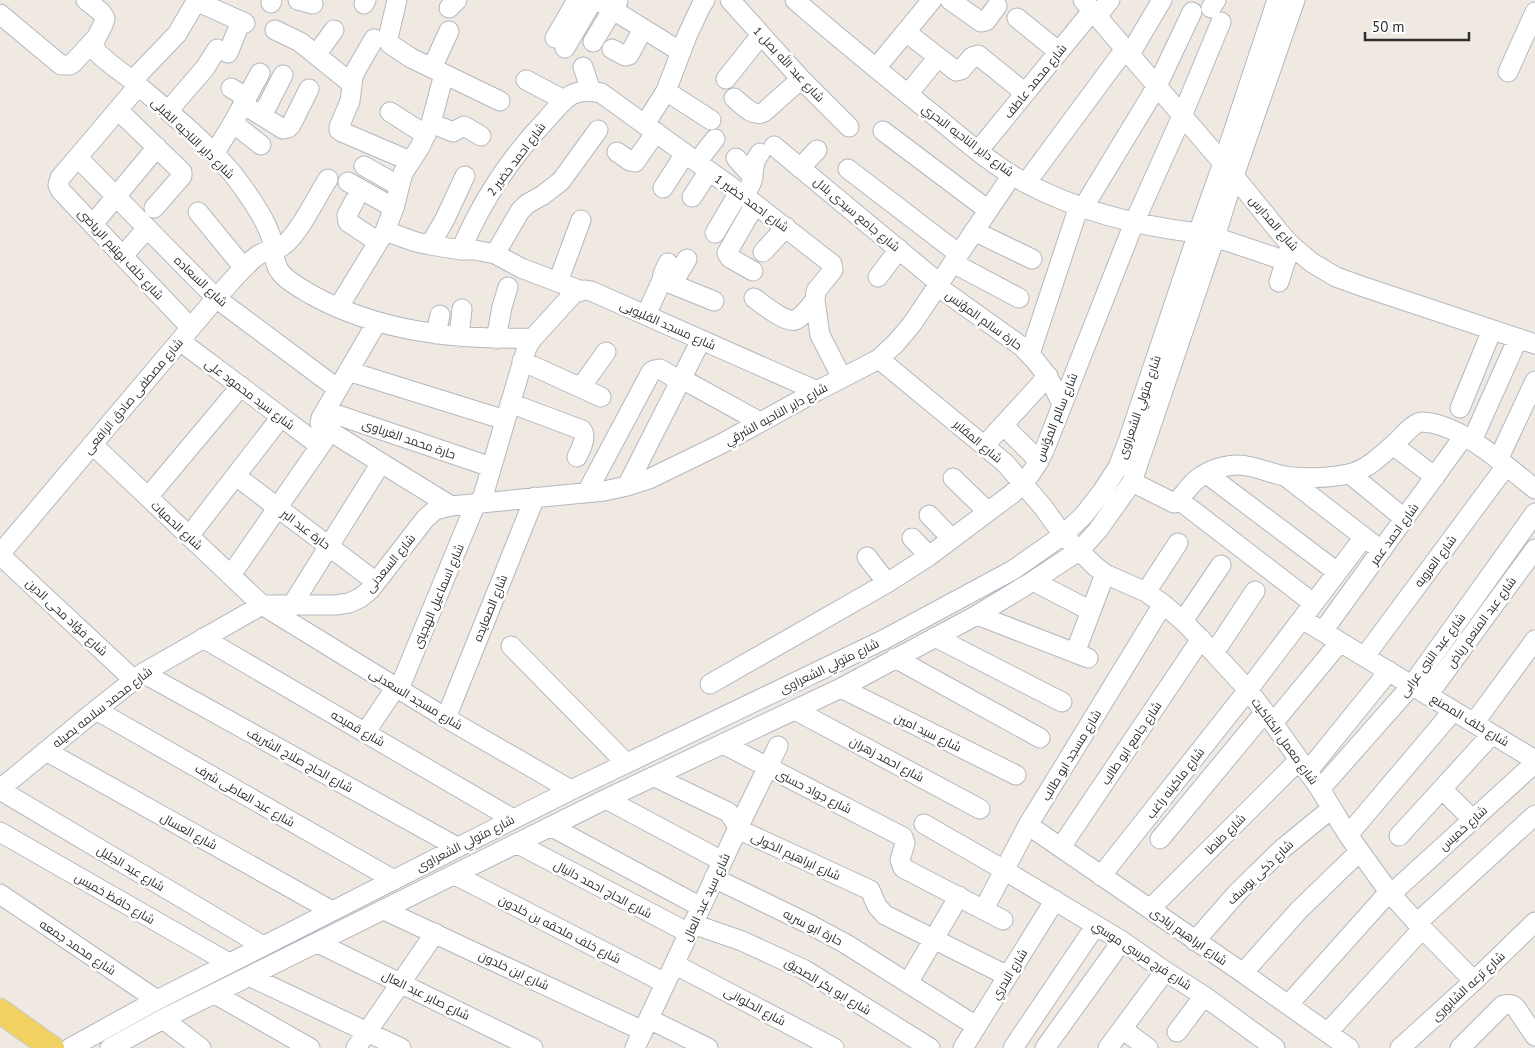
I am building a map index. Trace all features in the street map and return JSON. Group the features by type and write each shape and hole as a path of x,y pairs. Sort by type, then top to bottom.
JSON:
{"main road":[{"path":"0,1011 52,1048"}],"street":[{"path":"397,0 388,35 388,41 392,46 411,58 500,101"},
{"path":"577,0 560,43 593,0"},
{"path":"617,152 630,161 635,162 705,0"},
{"name":"شارع عبد الله بصل 1","path":"730,0 801,79 849,127"},
{"path":"876,68 932,0"},
{"path":"950,0 981,22 986,21 997,6"},
{"name":"شارع محمد عاطف","path":"978,151 1059,52 1090,9 1110,0"},
{"name":"شارع داير الناحيه الشرقي","path":"451,506 604,491 649,479 721,444 879,359 912,324 988,210 1019,179 1127,51 1162,0"},
{"name":"شارع متولي الشعراوى","path":"1229,170 1277,0"},
{"name":"شارع متولي الشعراوى","path":"110,1048 163,1019 606,800 841,688 977,615 1080,550 1098,530 1132,482 1207,235 1229,170 1295,0"},
{"path":"78,158 118,110 135,83 177,34 194,1 243,22 223,51 168,111"},
{"path":"3,12 61,65 70,65 95,39 105,22 96,3"},
{"path":"593,42 609,3 643,29 681,52"},
{"name":"شارع داير الناحيه البحري","path":"807,4 832,33 978,151 1019,179 1081,207 1134,223 1165,230 1207,235 1288,253"},
{"name":"شارع المدارس","path":"1090,9 1229,170 1281,234 1288,253 1311,262 1336,277 1527,341"},
{"name":"شارع سالم المؤنس","path":"710,684 887,583 930,556 1024,484 1039,461 1134,223 1182,116 1216,10"},
{"path":"1030,354 1081,207 1157,86 1192,12"},
{"path":"1508,72 1535,12"},
{"path":"1017,18 1059,52"},
{"path":"612,49 624,56 629,55 643,29"},
{"path":"275,30 300,42 352,84"},
{"path":"316,55 334,30"},
{"path":"338,308 382,237 394,208 404,172 428,129 429,94 438,71 449,31"},
{"path":"906,32 956,71 961,70 972,57 978,55 1025,93"},
{"path":"726,79 761,35"},
{"name":"شارع داير الناحيه القبلى","path":"95,39 95,47 99,54 168,111 232,173 245,190 270,232 276,266 280,273 304,290 338,308 378,322 415,331 459,337 533,338"},
{"path":"374,39 356,70 350,101 339,127 340,132 410,161"},
{"path":"908,94 938,57"},
{"path":"526,80 564,100 572,94 591,91 584,67"},
{"path":"214,154 233,124 240,97 260,73"},
{"path":"262,116 283,75"},
{"path":"734,98 753,113 759,115 801,79"},
{"path":"240,97 262,116 283,129 291,125 309,89"},
{"name":"شارع احمد خضير 1","path":"591,91 601,93 609,98 786,227 833,266 833,270 816,291 815,300"},
{"path":"666,91 711,120"},
{"name":"شارع احمد خضير 2","path":"461,250 478,212 494,185 531,136 564,100"},
{"path":"118,110 183,174 154,208"},
{"path":"390,112 428,129 453,132 464,126 481,136"},
{"path":"233,124 261,145"},
{"path":"495,254 520,211 526,204 544,195 561,181 598,130"},
{"path":"883,131 988,210"},
{"path":"663,188 697,162 715,139"},
{"path":"93,224 157,147"},
{"name":"شارع جامع سيدى بلال","path":"753,177 754,165 767,149 800,168 938,284"},
{"path":"800,168 816,150"},
{"name":"شارع خلف بهتيم الرياضى","path":"78,158 60,178 59,188 123,256 186,334"},
{"name":"شارع السعاده","path":"78,158 216,298 338,389"},
{"path":"736,158 753,177 727,253 730,258 753,271"},
{"path":"692,197 697,162"},
{"path":"364,166 399,186"},
{"path":"848,169 956,258 1019,298"},
{"path":"430,245 445,219 465,176"},
{"name":"شارع مصطفى صادق الرافعى","path":"0,554 216,298 258,255 285,244 297,230 328,179"},
{"name":"شارع مسجد القليوبى","path":"394,208 352,191 347,214 348,222 382,237 495,254 521,268 579,290 591,291 817,391"},
{"path":"715,233 746,198"},
{"path":"198,212 244,268"},
{"path":"558,282 581,220"},
{"path":"762,252 786,227"},
{"path":"123,256 147,228"},
{"path":"974,231 1032,260"},
{"name":"شارع متولي الشعراوى","path":"70,1048 157,1000 457,847 626,763 883,640 1013,570 1063,535 1083,516 1102,492 1118,467 1207,235"},
{"path":"878,277 899,250"},
{"path":"1279,282 1288,253"},
{"path":"646,315 667,276 687,259"},
{"path":"667,276 714,301"},
{"name":"حارة سالم المؤنس","path":"938,284 1030,354 1048,376 1062,404"},
{"path":"496,339 508,287"},
{"path":"533,338 570,297 579,290"},
{"path":"754,298 784,318 793,321 797,320 815,300"},
{"path":"815,300 820,335 842,378"},
{"path":"459,337 462,309"},
{"path":"436,334 440,315"},
{"path":"231,575 325,439 323,426 320,423 348,371 378,322"},
{"path":"1460,408 1492,330"},
{"name":"شارع سيد محمود على","path":"186,334 241,386 281,417 325,439 381,463 451,506"},
{"name":"شارع اسماعيل الهجينى","path":"366,733 398,688 478,503 491,467 522,361 533,338"},
{"path":"627,486 701,340"},
{"name":"شارع احمد عمر","path":"1324,631 1435,477 1468,439 1527,341"},
{"path":"581,387 606,352"},
{"name":"شارع المقابر","path":"879,359 1005,463 1043,507 1063,535"},
{"path":"522,361 601,396"},
{"path":"587,492 651,372 654,370 660,370 681,380 760,422"},
{"path":"348,371 579,428 584,432 584,436 578,457"},
{"path":"984,446 1048,376"},
{"name":"شارع العروبه","path":"1365,656 1502,463 1535,381"},
{"path":"148,497 241,386"},
{"name":"حارة محمد الغرباوى","path":"326,411 491,467"},
{"path":"189,536 281,417"},
{"path":"1132,482 1174,503 1201,477 1233,464 1246,465 1285,476 1320,478 1350,474 1369,464 1393,446 1414,424 1420,422 1450,429 1468,439 1535,489"},
{"path":"1003,425 1039,461"},
{"name":"شارع الحميات","path":"92,444 262,604"},
{"path":"1393,446 1435,477"},
{"path":"292,605 381,463"},
{"path":"1207,474 1337,572"},
{"path":"1350,474 1405,518"},
{"name":"حارة عبد البر","path":"236,476 376,582"},
{"path":"1285,476 1382,551"},
{"path":"953,478 988,512"},
{"name":"شارع الصعايده","path":"446,718 535,497"},
{"path":"1179,500 1314,603 1364,537"},
{"name":"شارع السعدنى","path":"262,604 336,605 349,603 360,598 370,590 429,514 451,506"},
{"name":"شارع عبد النبى عرابى","path":"1320,789 1420,690 1535,513"},
{"path":"929,515 952,539"},
{"name":"شارع معمل الكتاكيت","path":"1063,535 1105,574 1146,592 1163,604 1214,653 1248,690 1269,717 1320,789 1359,852 1390,893 1474,982"},
{"path":"912,538 930,556"},
{"path":"1146,592 1178,543"},
{"name":"شارع عبد المنعم رياض","path":"1420,690 1535,549"},
{"name":"شارع فؤاد محى الدين","path":"0,554 139,677"},
{"path":"867,557 887,583"},
{"path":"1182,621 1221,565"},
{"path":"977,615 1082,655 1091,611 1105,574"},
{"path":"1033,581 1091,611"},
{"path":"1214,653 1255,591"},
{"name":"شارع ماكينه راغب","path":"1102,876 1314,603"},
{"name":"شارع مسجد السعدنى","path":"262,604 446,718 571,790"},
{"name":"شارع محمد سلامه بصيله","path":"0,790 96,710 139,677 262,604"},
{"name":"شارع مسجد ابو طالب","path":"984,910 1028,825 1163,604"},
{"name":"شارع خلف المصنع","path":"1302,619 1535,761"},
{"path":"935,637 1062,702"},
{"name":"شارع قميحه","path":"203,638 513,819"},
{"name":"شارع جامع ابو طالب","path":"1061,847 1201,639"},
{"path":"1474,723 1535,640"},
{"path":"1160,839 1269,717 1340,642"},
{"path":"511,646 626,763"},
{"path":"895,658 1040,738"},
{"name":"شارع طنطا","path":"1150,909 1303,766 1388,671"},
{"name":"شارع الحاج صلاح الشريف","path":"139,677 457,847"},
{"name":"شارع سيد امين","path":"841,688 1016,775"},
{"name":"شارع عبد العاطى شرف","path":"96,710 394,880"},
{"name":"شارع احمد زهران","path":"795,710 980,809"},
{"path":"1348,835 1453,711"},
{"path":"1399,836 1492,734"},
{"name":"شارع جواد حسنى","path":"723,744 904,839 905,843 900,860 903,868 959,896"},
{"name":"شارع سيد عبد العال","path":"642,1033 778,746"},
{"name":"شارع العسال","path":"46,751 332,911"},
{"name":"شارع خميس","path":"1288,1005 1390,893 1535,761"},
{"name":"شارع ابراهيم الخولى","path":"655,777 728,812 742,831 870,890 877,906 885,915 1008,976"},
{"path":"1442,789 1472,819"},
{"name":"شارع عبد الجليل","path":"0,790 263,946"},
{"path":"606,800 722,861"},
{"name":"شارع ذكى يوسف","path":"1195,941 1243,887 1282,849 1331,809"},
{"path":"1328,1032 1420,926 1535,815"},
{"name":"شارع فرج مرسى موسي","path":"924,824 1122,941 1204,996 1250,1041 1275,1048"},
{"name":"شارع ابراهيم زبادى","path":"1028,825 1244,973 1349,1048"},
{"path":"552,827 694,921"},
{"name":"شارع حافظ خميس","path":"0,832 229,963"},
{"name":"شارع الحاج احمد دانيال","path":"518,844 694,921"},
{"path":"1244,973 1299,910 1359,852"},
{"name":"شارع خلف ملحقه بن خلدون","path":"455,875 665,983"},
{"name":"حارة ابو سريه","path":"714,878 846,944 976,1026"},
{"name":"شارع محمد جمعه","path":"0,894 157,1000"},
{"path":"908,983 959,896 1003,920"},
{"name":"شارع البدري","path":"963,1048 1055,900"},
{"name":"شارع ابن خلدون","path":"384,910 642,1033 708,1048"},
{"name":"شارع ابو بكر الصديق","path":"694,921 805,970 930,1048"},
{"path":"1013,1048 1096,925"},
{"name":"شارع ترعه الشابورى","path":"1400,1048 1532,929"},
{"path":"356,1048 435,933"},
{"path":"1045,1048 1122,941"},
{"name":"شارع صابر عبد العال","path":"318,943 533,1048"},
{"name":"شارع الحلوانى","path":"674,964 810,1042 834,1048"},
{"path":"1108,1048 1165,971"},
{"path":"251,977 401,1048"},
{"path":"215,994 279,1041 310,1048"},
{"path":"1176,1032 1204,996"},
{"path":"1460,1048 1503,1005 1508,1004 1516,1008 1535,1036"},
{"path":"163,1019 201,1048"},
{"path":"1122,1029 1148,1048"}]}
